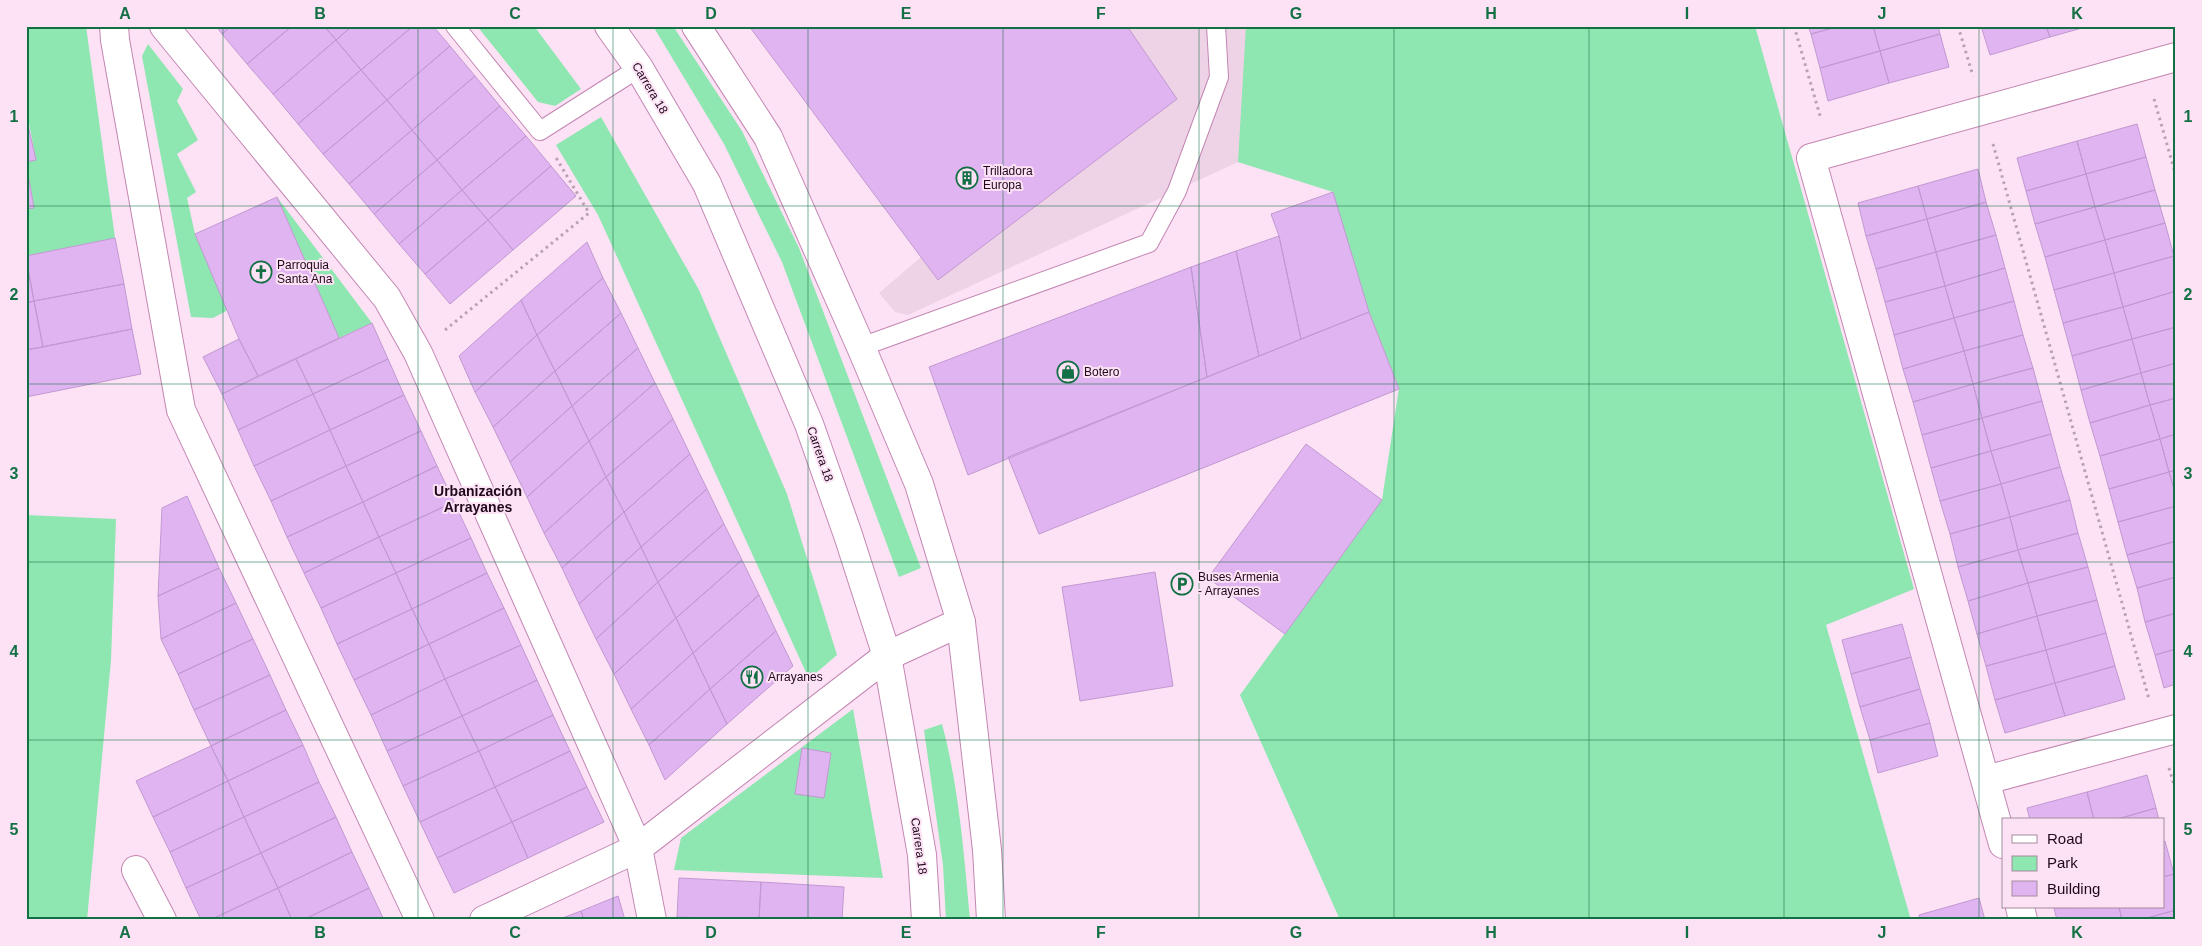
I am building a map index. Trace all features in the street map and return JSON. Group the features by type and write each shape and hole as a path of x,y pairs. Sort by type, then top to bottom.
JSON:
{"street":[{"path":"114,26 181,410 420,920"},
{"path":"164,26 387,298 418,353 638,848 652,920"},
{"name":"Carrera 18","path":"609,26 639,68 707,184 809,424 848,535 887,656 922,856 926,920"},
{"path":"696,26 768,137 919,484 960,622 987,850 991,920"},
{"path":"2002,840 1811,158 2176,57"},
{"path":"484,920 638,848 887,656 960,622"},
{"path":"1986,780 2167,731"},
{"path":"136,870 162,920"},
{"path":"2020,908 2024,920"}],"lane":[{"path":"455,26 540,131 639,68"},
{"path":"861,347 1149,243 1176,191 1219,77 1216,26"}],"path":[{"path":"1794,26 1831,153"},
{"path":"1958,26 2167,731 2176,792"},
{"path":"418,353 589,213 540,131"}],"shaded area":[{"path":"749,26 1603,26 1238,162 908,315 895,312 879,293 921,257"}],"green space":[{"path":"26,26 86,26 115,238 26,256 26,209 34,207 26,162 36,160 26,108"},
{"path":"477,26 534,26 581,89 555,106 538,102"},
{"path":"653,26 673,26 742,131 799,248 921,568 899,577 782,262 724,144"},
{"path":"1246,26 1755,26 1914,589 1826,625 1911,920 1340,920 1240,695 1382,500 1399,388 1369,312 1333,192 1238,162"},
{"path":"148,44 183,89 177,101 198,140 177,154 196,192 187,198 195,234 228,310 213,318 191,317 142,56"},
{"path":"601,117 699,290 787,494 837,655 809,679 598,215 556,145"},
{"path":"277,197 372,323 339,338"},
{"path":"26,515 116,519 111,660 87,920 26,920"},
{"path":"853,709 883,878 674,870 681,838"},
{"path":"942,724 957,797 970,920 946,920 943,865 924,730"}],"building":[{"path":"216,26 231,26 222,34"},
{"path":"231,26 292,26 247,64 222,34"},
{"path":"292,26 324,26 336,40 273,94 247,64"},
{"path":"324,26 352,26 336,40"},
{"path":"352,26 413,26 361,70 336,40"},
{"path":"413,26 433,26 450,46 387,100 361,70"},
{"name":"Trilladora Europa","path":"749,26 1127,26 1177,99 938,280"},
{"path":"1808,26 1840,26 1811,34"},
{"path":"1840,26 1873,26 1880,51 1820,68 1811,34"},
{"path":"1873,26 1938,26 1940,34 1880,51"},
{"path":"1981,26 2046,26 2050,37 1990,55"},
{"path":"2046,26 2089,26 2050,37"},
{"path":"1940,34 1949,67 1889,83 1880,51"},
{"path":"336,40 361,70 298,124 273,94"},
{"path":"450,46 475,76 412,130 387,100"},
{"path":"1880,51 1889,83 1828,101 1820,68"},
{"path":"361,70 387,100 323,154 298,124"},
{"path":"475,76 500,106 437,160 412,130"},
{"path":"387,100 412,130 349,184 323,154"},
{"path":"500,106 526,136 462,190 437,160"},
{"path":"26,116 36,160 26,162"},
{"path":"2137,124 2146,157 2086,174 2077,141"},
{"path":"412,130 437,160 374,214 349,184"},
{"path":"526,136 551,166 488,220 462,190"},
{"path":"2077,141 2086,174 2026,191 2017,158"},
{"path":"2146,157 2155,190 2095,207 2086,174"},
{"path":"437,160 462,190 399,244 374,214"},
{"path":"26,163 34,208 26,209"},
{"path":"551,166 576,196 513,250 488,220"},
{"path":"1978,169 1986,202 1927,219 1918,186"},
{"path":"2086,174 2095,207 2035,224 2026,191"},
{"path":"1918,186 1927,219 1866,236 1858,203"},
{"path":"462,190 488,220 425,274 399,244"},
{"path":"2155,190 2165,223 2105,240 2095,207"},
{"path":"1333,192 1369,312 1301,339 1279,236 1271,214"},
{"name":"Parroquia Santa Ana","path":"277,197 339,338 258,376 239,339 195,234"},
{"path":"1986,202 1996,235 1936,252 1927,219"},
{"path":"2095,207 2105,240 2045,257 2035,224"},
{"path":"1927,219 1936,252 1876,269 1866,236"},
{"path":"488,220 513,250 450,304 425,274"},
{"path":"2165,223 2174,256 2114,273 2105,240"},
{"path":"1996,235 2005,268 1945,286 1936,252"},
{"path":"1279,236 1301,339 1259,356 1236,251"},
{"path":"115,238 124,284 34,301 26,256"},
{"path":"2105,240 2114,273 2054,290 2045,257"},
{"path":"587,242 603,278 537,335 521,300"},
{"path":"1236,251 1259,356 1207,377 1191,267"},
{"path":"1936,252 1945,286 1885,302 1876,269"},
{"path":"2174,256 2176,264 2176,291 2123,307 2114,273"},
{"path":"26,260 34,301 26,303"},
{"name":"Botero","path":"1191,267 1207,377 968,475 929,367"},
{"path":"2005,268 2014,301 1954,318 1945,286"},
{"path":"2114,273 2123,307 2063,323 2054,290"},
{"path":"603,278 621,313 555,371 537,335"},
{"path":"124,284 132,329 43,347 34,301"},
{"path":"1945,286 1954,318 1894,335 1885,302"},
{"path":"2176,291 2176,327 2132,339 2123,307"},
{"path":"521,300 537,335 475,392 459,356"},
{"path":"34,301 43,347 26,350 26,303"},
{"path":"2014,301 2023,335 1964,351 1954,318"},
{"path":"2123,307 2132,339 2072,356 2063,323"},
{"path":"1369,312 1399,389 1039,534 1008,457"},
{"path":"621,313 638,348 572,406 555,371"},
{"path":"1954,318 1964,351 1903,369 1894,335"},
{"path":"372,323 388,359 313,394 296,359"},
{"path":"2176,327 2176,363 2141,373 2132,339"},
{"path":"132,329 141,374 26,397 26,350"},
{"path":"537,335 555,371 493,427 475,392"},
{"path":"2023,335 2033,368 1973,384 1964,351"},
{"path":"239,339 258,376 222,394 203,357"},
{"path":"2132,339 2141,373 2081,390 2072,356"},
{"path":"638,348 655,383 589,441 572,406"},
{"path":"1964,351 1973,384 1913,402 1903,369"},
{"path":"296,359 313,394 238,430 222,394"},
{"path":"388,359 404,395 330,430 313,394"},
{"path":"2176,363 2176,398 2150,405 2141,373"},
{"path":"2033,368 2042,401 1982,418 1973,384"},
{"path":"555,371 572,406 510,462 493,427"},
{"path":"2141,373 2150,405 2090,423 2081,390"},
{"path":"655,383 673,419 606,477 589,441"},
{"path":"1973,384 1982,418 1922,435 1913,402"},
{"path":"313,394 330,430 254,466 238,430"},
{"path":"404,395 421,431 346,466 330,430"},
{"path":"2176,398 2176,434 2160,439 2150,405"},
{"path":"2042,401 2051,434 1991,451 1982,418"},
{"path":"2150,405 2160,439 2100,456 2090,423"},
{"path":"572,406 589,441 527,497 510,462"},
{"path":"1982,418 1991,451 1931,468 1922,435"},
{"path":"673,419 690,454 624,512 606,477"},
{"path":"330,430 346,466 271,501 254,466"},
{"path":"421,431 437,466 363,502 346,466"},
{"path":"2051,434 2060,467 2001,484 1991,451"},
{"path":"2176,434 2176,470 2169,472 2160,439"},
{"path":"2160,439 2169,472 2109,489 2100,456"},
{"path":"589,441 606,477 544,533 527,497"},
{"path":"1306,444 1382,500 1285,634 1208,578"},
{"path":"1991,451 2001,484 1940,501 1931,468"},
{"path":"690,454 707,489 641,547 624,512"},
{"path":"346,466 363,502 287,537 271,501"},
{"path":"437,466 454,502 379,537 363,502"},
{"path":"2060,467 2070,500 2010,517 2001,484"},
{"path":"2176,470 2176,496 2169,472"},
{"path":"2169,472 2176,496 2176,506 2118,522 2109,489"},
{"path":"606,477 624,512 562,568 544,533"},
{"path":"2001,484 2010,517 1950,534 1940,501"},
{"path":"707,489 724,524 658,582 641,547"},
{"path":"187,496 219,568 158,596 162,508"},
{"path":"2070,500 2078,533 2018,550 2010,517"},
{"path":"363,502 379,537 304,573 287,537"},
{"path":"454,502 471,538 396,573 379,537"},
{"path":"2176,506 2176,541 2127,555 2118,522"},
{"path":"624,512 641,547 579,604 562,568"},
{"path":"2010,517 2018,550 1958,567 1950,534"},
{"path":"724,524 742,560 676,618 658,582"},
{"path":"2078,533 2088,567 2028,583 2018,550"},
{"path":"379,537 396,573 321,608 304,573"},
{"path":"471,538 487,573 412,609 396,573"},
{"path":"2176,541 2176,577 2137,588 2127,555"},
{"path":"641,547 658,582 596,639 579,604"},
{"path":"2018,550 2028,583 1968,601 1958,567"},
{"path":"742,560 759,595 693,653 676,618"},
{"path":"2088,567 2097,600 2037,616 2028,583"},
{"path":"219,568 236,603 161,639 158,596"},
{"path":"1155,572 1173,686 1080,701 1062,587"},
{"path":"396,573 412,609 337,644 321,608"},
{"path":"487,573 504,608 429,644 412,609"},
{"path":"2176,577 2176,613 2145,622 2137,588"},
{"path":"658,582 676,618 614,674 596,639"},
{"path":"2028,583 2037,616 1977,634 1968,601"},
{"path":"759,595 776,631 710,689 693,653"},
{"path":"2097,600 2106,633 2046,650 2037,616"},
{"path":"236,603 253,639 178,674 161,639"},
{"path":"504,608 521,645 445,679 429,644"},
{"path":"412,609 429,644 354,680 337,644"},
{"path":"2176,613 2176,649 2155,655 2145,622"},
{"path":"2037,616 2046,650 1986,666 1977,634"},
{"path":"676,618 693,653 631,709 614,674"},
{"path":"1902,624 1911,657 1851,674 1842,640"},
{"name":"Arrayanes","path":"776,631 793,666 727,724 710,689"},
{"path":"2106,633 2115,666 2055,683 2046,650"},
{"path":"253,639 270,675 194,710 178,674"},
{"path":"429,644 445,679 371,715 354,680"},
{"path":"521,645 537,680 462,716 445,679"},
{"path":"2176,649 2176,684 2164,688 2155,655"},
{"path":"2046,650 2055,683 1995,700 1986,666"},
{"path":"693,653 710,689 649,745 631,709"},
{"path":"1911,657 1920,689 1860,707 1851,674"},
{"path":"2115,666 2125,699 2065,716 2055,683"},
{"path":"270,675 286,710 211,746 194,710"},
{"path":"445,679 462,716 387,751 371,715"},
{"path":"537,680 553,715 479,751 462,716"},
{"path":"2055,683 2065,716 2005,733 1995,700"},
{"path":"710,689 727,724 665,780 649,745"},
{"path":"1920,689 1930,723 1870,740 1860,707"},
{"path":"286,710 303,745 228,781 211,746"},
{"path":"553,715 570,751 495,787 479,751"},
{"path":"462,716 479,751 403,786 387,751"},
{"path":"1930,723 1938,756 1878,773 1870,740"},
{"path":"303,745 319,782 244,817 228,781"},
{"path":"211,746 228,781 153,817 136,781"},
{"path":"802,748 831,753 824,798 795,794"},
{"path":"479,751 495,787 420,822 403,786"},
{"path":"570,751 587,787 512,822 495,787"},
{"path":"2147,775 2156,808 2121,818 2094,818 2087,792"},
{"path":"228,781 244,817 170,852 153,817"},
{"path":"319,782 336,817 261,853 244,817"},
{"path":"495,787 512,822 437,858 420,822"},
{"path":"587,787 604,822 528,858 512,822"},
{"path":"2087,792 2094,818 2030,818 2027,808"},
{"path":"2156,808 2158,818 2121,818"},
{"path":"244,817 261,853 186,888 170,852"},
{"path":"336,817 352,852 278,888 261,853"},
{"path":"512,822 528,858 454,893 437,858"},
{"path":"2164,842 2174,874 2164,877"},
{"path":"352,852 369,888 303,920 292,920 278,888"},
{"path":"261,853 278,888 210,920 201,920 186,888"},
{"path":"2174,874 2176,910 2140,920 2122,920 2119,908 2164,908 2164,877"},
{"path":"679,878 761,882 759,920 677,917"},
{"path":"761,882 844,887 842,920 759,920"},
{"path":"278,888 292,920 210,920"},
{"path":"369,888 384,920 303,920"},
{"path":"618,896 625,920 584,920 581,911"},
{"path":"1979,898 1985,920 1920,920 1919,915"},
{"path":"2054,908 2119,908 2122,920 2057,920"},
{"path":"2176,910 2176,920 2140,920"},
{"path":"581,911 584,920 557,920"},
{"path":"688,918 727,920 688,920"}],"place":[{"name":"Trilladora Europa","path":"967,178"},
{"name":"Parroquia Santa Ana","path":"261,272"},
{"name":"Botero","path":"1068,372"},
{"name":"Buses Armenia - Arrayanes","path":"1182,584"},
{"name":"Arrayanes","path":"752,677"}],"district":[{"name":"Urbanización Arrayanes","path":"478,500"}]}
